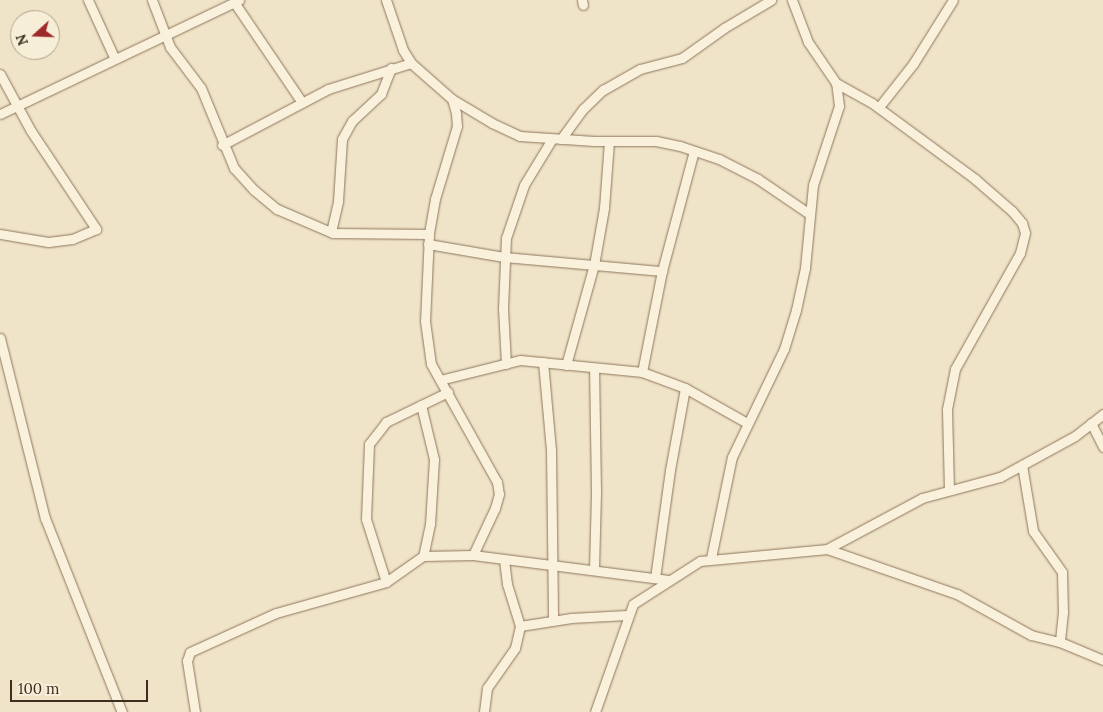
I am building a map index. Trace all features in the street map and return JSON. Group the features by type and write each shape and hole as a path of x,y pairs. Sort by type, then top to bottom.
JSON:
{"street":[{"path":"88,0 114,58"},
{"path":"152,0 164,34 202,88 222,145 234,168 269,203 304,222 331,232 429,239 504,257 662,271"},
{"path":"386,0 403,50 410,62 452,99 492,123 520,136 609,141 656,141 694,151 758,179 808,213"},
{"path":"506,364 503,336 504,257 510,219 524,185 556,139 582,109 603,90 640,69 682,58 724,28 771,0"},
{"path":"711,558 732,458 747,423 784,349 796,310 805,268 808,213 822,149 839,106 836,84 808,42 792,0"},
{"path":"879,107 913,64 953,0"},
{"path":"0,114 15,104 238,1 301,101"},
{"path":"222,145 301,101 410,62"},
{"path":"331,232 338,201 342,139 352,121 381,94 391,68"},
{"path":"0,74 15,104 62,182 96,229 72,239 48,242 0,234"},
{"path":"836,84 879,107 975,179 1012,211 1022,223 1026,233 1020,253 955,369 947,410 950,490"},
{"path":"452,99 457,126 435,199 429,239 426,344 440,380 497,482 495,508 473,555"},
{"path":"566,365 594,266 604,208 609,141"},
{"path":"642,372 662,271 694,151"},
{"path":"0,338 45,518 122,712"},
{"path":"440,380 520,360 594,369 642,372 686,388 747,423"},
{"path":"543,362 551,450 551,564 554,620"},
{"path":"594,369 596,492 594,569"},
{"path":"655,578 670,470 686,388"},
{"path":"386,582 366,520 369,444 386,422 448,392"},
{"path":"421,405 434,459 430,524 423,556"},
{"path":"827,549 891,512 922,498 1000,476 1092,423 1103,414"},
{"path":"1092,423 1103,448"},
{"path":"1022,465 1033,531 1062,572 1064,585 1060,642"},
{"path":"596,712 627,615 633,604 700,560 711,558 827,549 957,594 1031,635 1060,642 1103,660"},
{"path":"195,712 187,661 190,652 276,613 386,582 423,556 473,555 504,561 551,564 668,580"},
{"path":"484,712 487,688 514,648 520,626 507,584 504,561"},
{"path":"520,626 554,620 627,615"}]}
